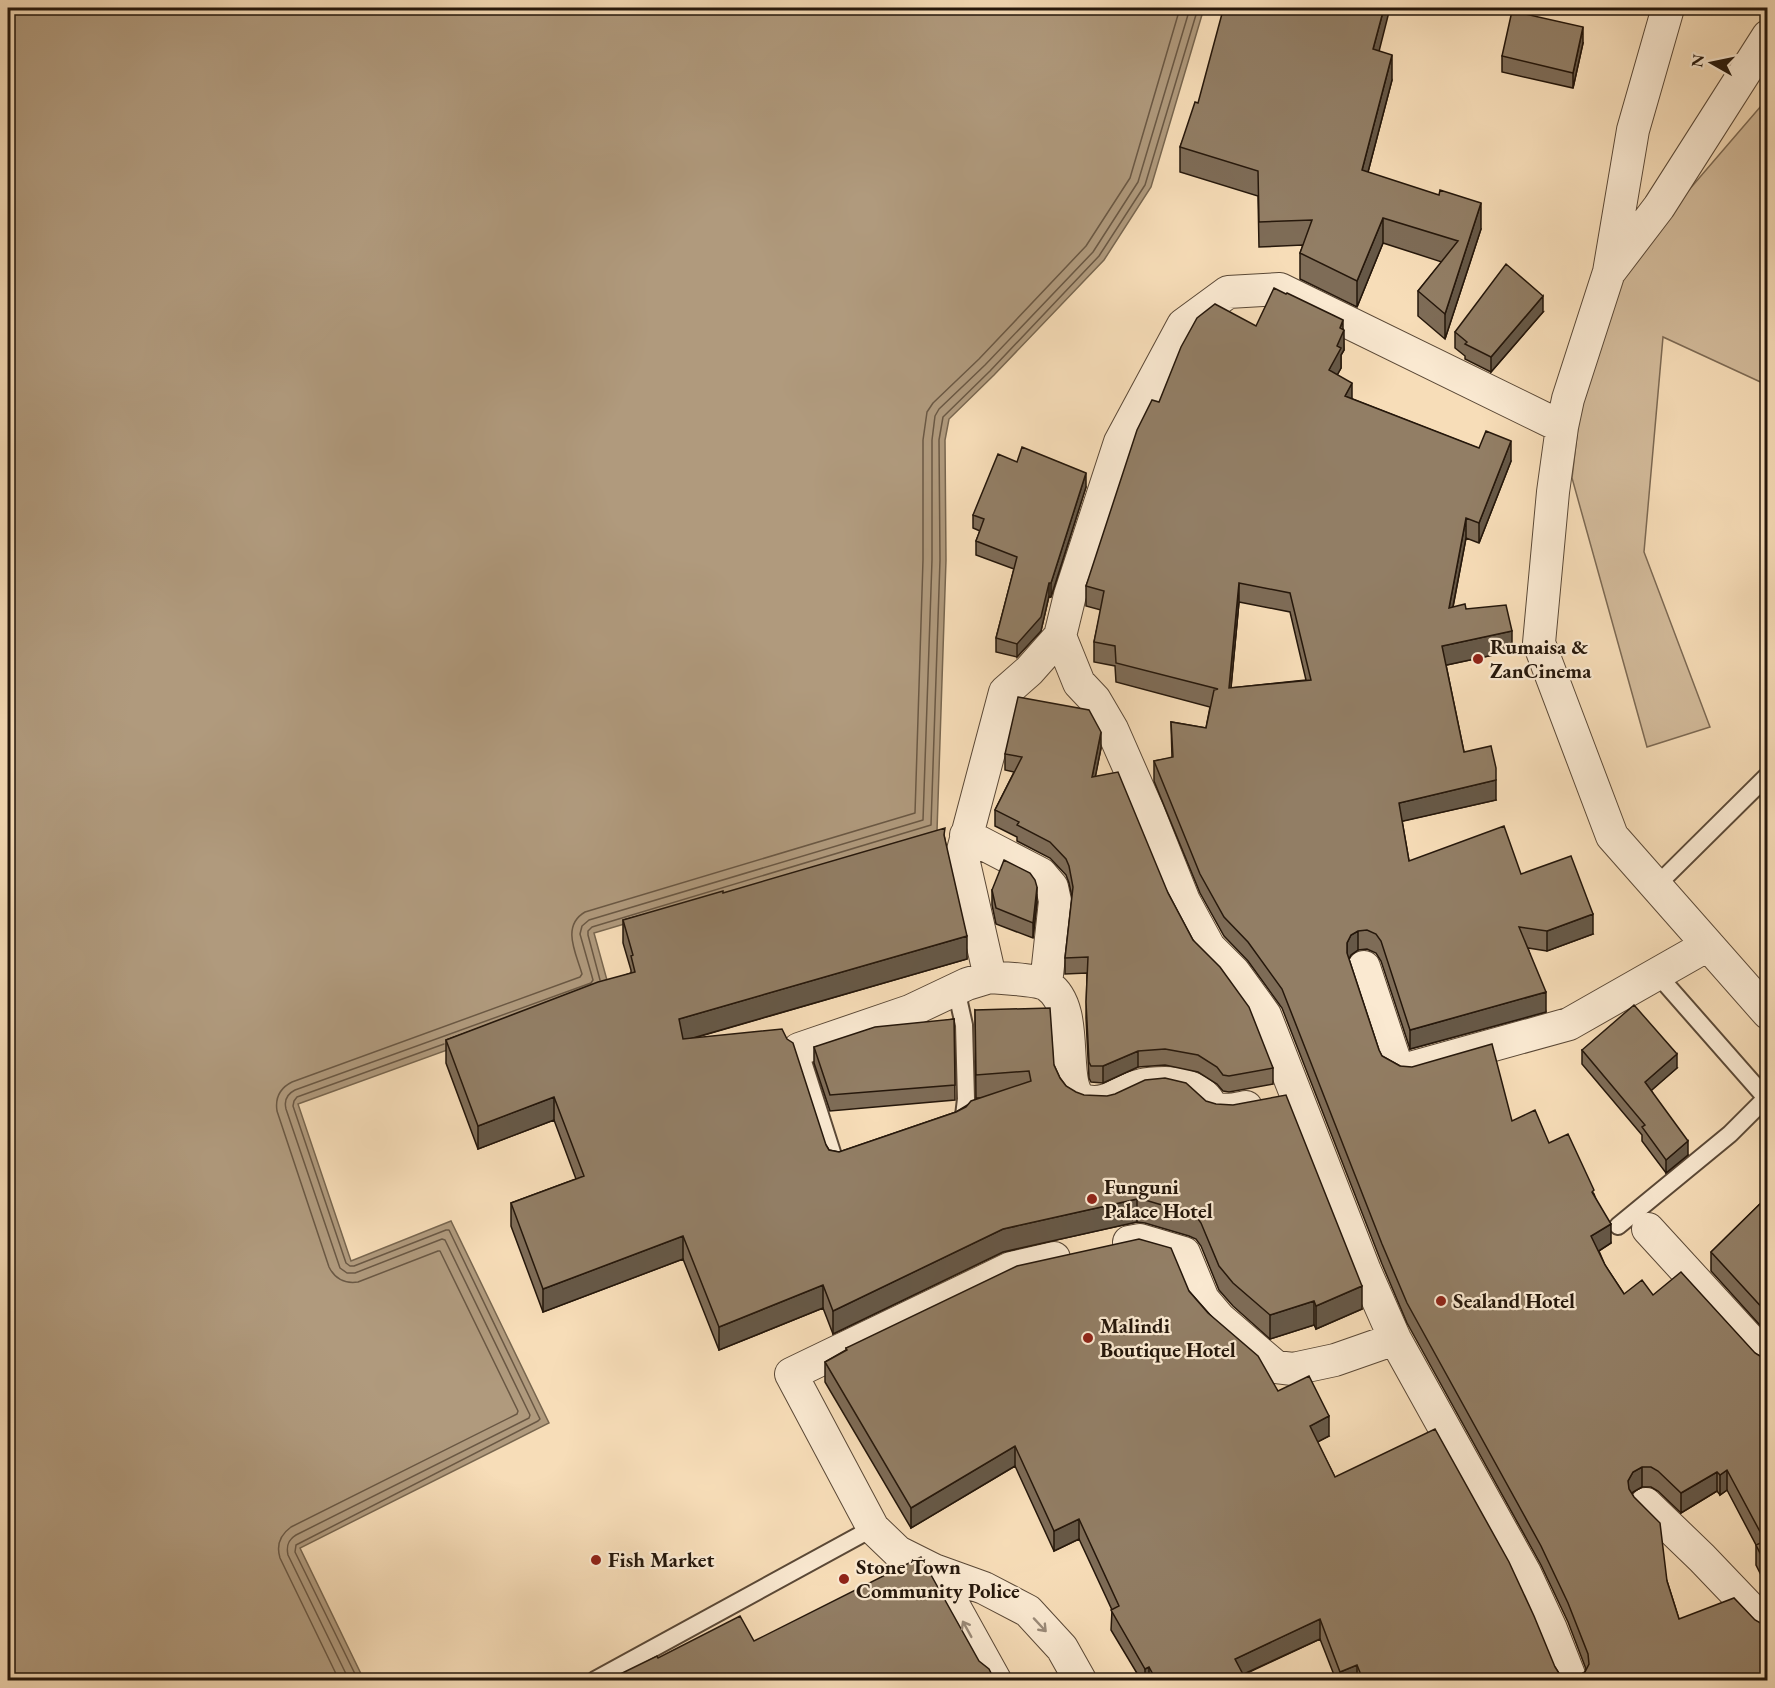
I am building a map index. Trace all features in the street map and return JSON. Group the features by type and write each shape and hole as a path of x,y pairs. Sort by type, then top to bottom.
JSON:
{"street":[{"path":"1668,8 1632,130 1609,272 1568,399 1562,427 1553,492 1539,643 1612,836 1767,1013"},
{"path":"1609,272 1659,207 1767,36"},
{"path":"990,976 962,854 1005,692 1029,672 1059,636 1070,595 1120,442 1183,325 1228,292 1280,289 1562,427"},
{"path":"1059,636 1079,683 1095,700 1112,729 1184,901 1209,947 1234,972 1265,1015 1365,1270 1395,1339 1525,1572 1571,1680"},
{"path":"966,835 1041,874 1052,887 1055,901 1046,984"},
{"path":"1364,967 1396,1064 1407,1070 1569,1024 1708,945"},
{"path":"798,1049 910,1011 967,984 990,976 1046,984 1057,994 1064,1006 1068,1022 1071,1082 1076,1094 1085,1101 1107,1101 1140,1085 1166,1083 1194,1089 1206,1098 1212,1107 1218,1109 1230,1110 1298,1098"},
{"path":"1648,1229 1767,1360"},
{"path":"1080,1680 1062,1648 1028,1611 984,1588 934,1570 898,1552 873,1528 791,1374 1011,1268 1140,1240 1184,1253 1203,1299 1220,1319 1276,1367 1293,1369 1335,1360 1395,1339"},
{"path":"1646,1504 1702,1558 1767,1627"},
{"path":"934,1570 995,1680"}],"lane":[{"path":"1656,886 1767,775"},
{"path":"1617,1226 1730,1134 1767,1097 1657,974"},
{"path":"942,1128 960,1121 966,1110 964,1025 956,989"},
{"path":"798,1049 836,1165 854,1158"},
{"path":"595,1680 873,1528"}],"shaded area":[{"path":"1767,99 1767,385 1663,337 1644,552 1710,727 1647,747 1572,478 1581,401 1615,276"}],"water":[{"path":"8,8 1204,8 1151,187 1104,260 949,419 945,440 946,560 937,831 594,933 610,991 298,1104 351,1261 451,1221 549,1423 300,1548 364,1680 8,1680"}],"building":[{"path":"1235,8 1384,8 1373,49 1392,55 1362,170 1439,195 1440,190 1481,203 1445,314 1418,291 1458,241 1383,218 1357,281 1300,253 1312,220 1259,222 1258,171 1180,147 1195,102 1198,103 1223,10 1234,13"},
{"path":"1512,11 1583,27 1573,73 1502,56"},
{"path":"1506,264 1543,296 1491,357 1465,344 1467,342 1455,332"},
{"path":"1274,288 1287,293 1343,320 1340,328 1344,330 1337,346 1341,348 1329,370 1352,383 1345,396 1479,448 1486,431 1511,441 1479,523 1466,518 1449,608 1465,604 1466,609 1506,605 1512,631 1442,646 1464,752 1491,746 1496,780 1399,803 1409,861 1504,826 1521,874 1571,856 1593,914 1547,931 1519,927 1546,992 1410,1030 1381,941 1376,934 1367,930 1351,935 1347,943 1347,953 1382,1056 1400,1066 1412,1067 1492,1044 1512,1121 1535,1110 1549,1143 1568,1134 1594,1190 1592,1192 1611,1224 1591,1236 1605,1265 1624,1294 1642,1280 1653,1295 1681,1272 1755,1353 1767,1358 1767,1567 1756,1545 1765,1541 1727,1470 1720,1475 1717,1472 1681,1493 1651,1467 1642,1467 1633,1472 1628,1481 1629,1489 1634,1497 1660,1523 1667,1581 1679,1619 1734,1598 1755,1620 1767,1625 1767,1680 1363,1680 1357,1665 1340,1672 1320,1619 1235,1659 1246,1680 1156,1680 1149,1667 1145,1669 1111,1610 1119,1606 1079,1519 1054,1531 1015,1446 911,1508 825,1362 847,1350 846,1348 1017,1266 1139,1239 1171,1248 1189,1291 1208,1313 1258,1356 1278,1391 1309,1376 1329,1416 1310,1426 1335,1477 1435,1429 1509,1562 1560,1675 1568,1678 1577,1677 1585,1672 1589,1664 1588,1654 1568,1603 1541,1546 1407,1303 1282,989 1248,942 1224,917 1200,874 1154,761 1173,757 1171,722 1206,728 1214,690 1218,689 1116,663 1115,646 1094,642 1104,591 1086,586 1137,430 1152,400 1159,402 1181,347 1197,318 1215,304 1256,326","holes":["1239,583 1290,593 1311,680 1229,688"]},
{"path":"1022,447 1086,473 1051,583 1049,583 1041,617 1017,644 996,638 1017,557 976,541 984,519 973,515 998,454 1017,462"},
{"path":"1018,697 1089,710 1101,732 1092,777 1118,772 1168,893 1193,940 1220,967 1249,1007 1273,1068 1229,1076 1223,1075 1217,1067 1198,1055 1165,1049 1138,1051 1103,1066 1091,1066 1086,1002 1088,957 1065,958 1073,887 1069,866 1066,859 1050,842 1017,825 1019,822 995,810 1022,757 1005,754"},
{"path":"945,828 944,835 967,936 679,1019 683,1039 782,1029 787,1039 793,1043 826,1145 829,1150 839,1152 956,1112 966,1107 971,1101 1031,1081 1029,1071 976,1075 975,1010 1050,1008 1054,1065 1066,1086 1084,1095 1107,1096 1145,1080 1165,1078 1186,1083 1206,1101 1216,1104 1233,1105 1286,1095 1362,1286 1316,1306 1314,1301 1270,1315 1233,1283 1219,1266 1196,1216 1137,1199 1003,1229 833,1311 823,1285 719,1327 683,1236 543,1289 511,1203 584,1176 554,1097 478,1126 446,1040 598,982 635,972 631,956 633,955 623,920"},
{"path":"1004,860 1030,873 1035,880 1037,887 1033,923 996,908 992,890"},
{"path":"1634,1005 1677,1054 1645,1082 1688,1141 1666,1160 1642,1127 1645,1125 1582,1050"},
{"path":"954,1019 955,1085 830,1095 814,1047 875,1027"},
{"path":"1767,1197 1767,1313 1711,1252"},
{"path":"921,1557 979,1661 989,1669 994,1679 998,1680 608,1680 657,1656 658,1658 740,1616 754,1641"}],"place":[{"name":"Rumaisa & ZanCinema","path":"1478,659"},
{"name":"Funguni Palace Hotel","path":"1092,1199"},
{"name":"Sealand Hotel","path":"1441,1301"},
{"name":"Malindi Boutique Hotel","path":"1088,1338"},
{"name":"Fish Market","path":"596,1560"},
{"name":"Stone Town Community Police","path":"844,1579"}]}
